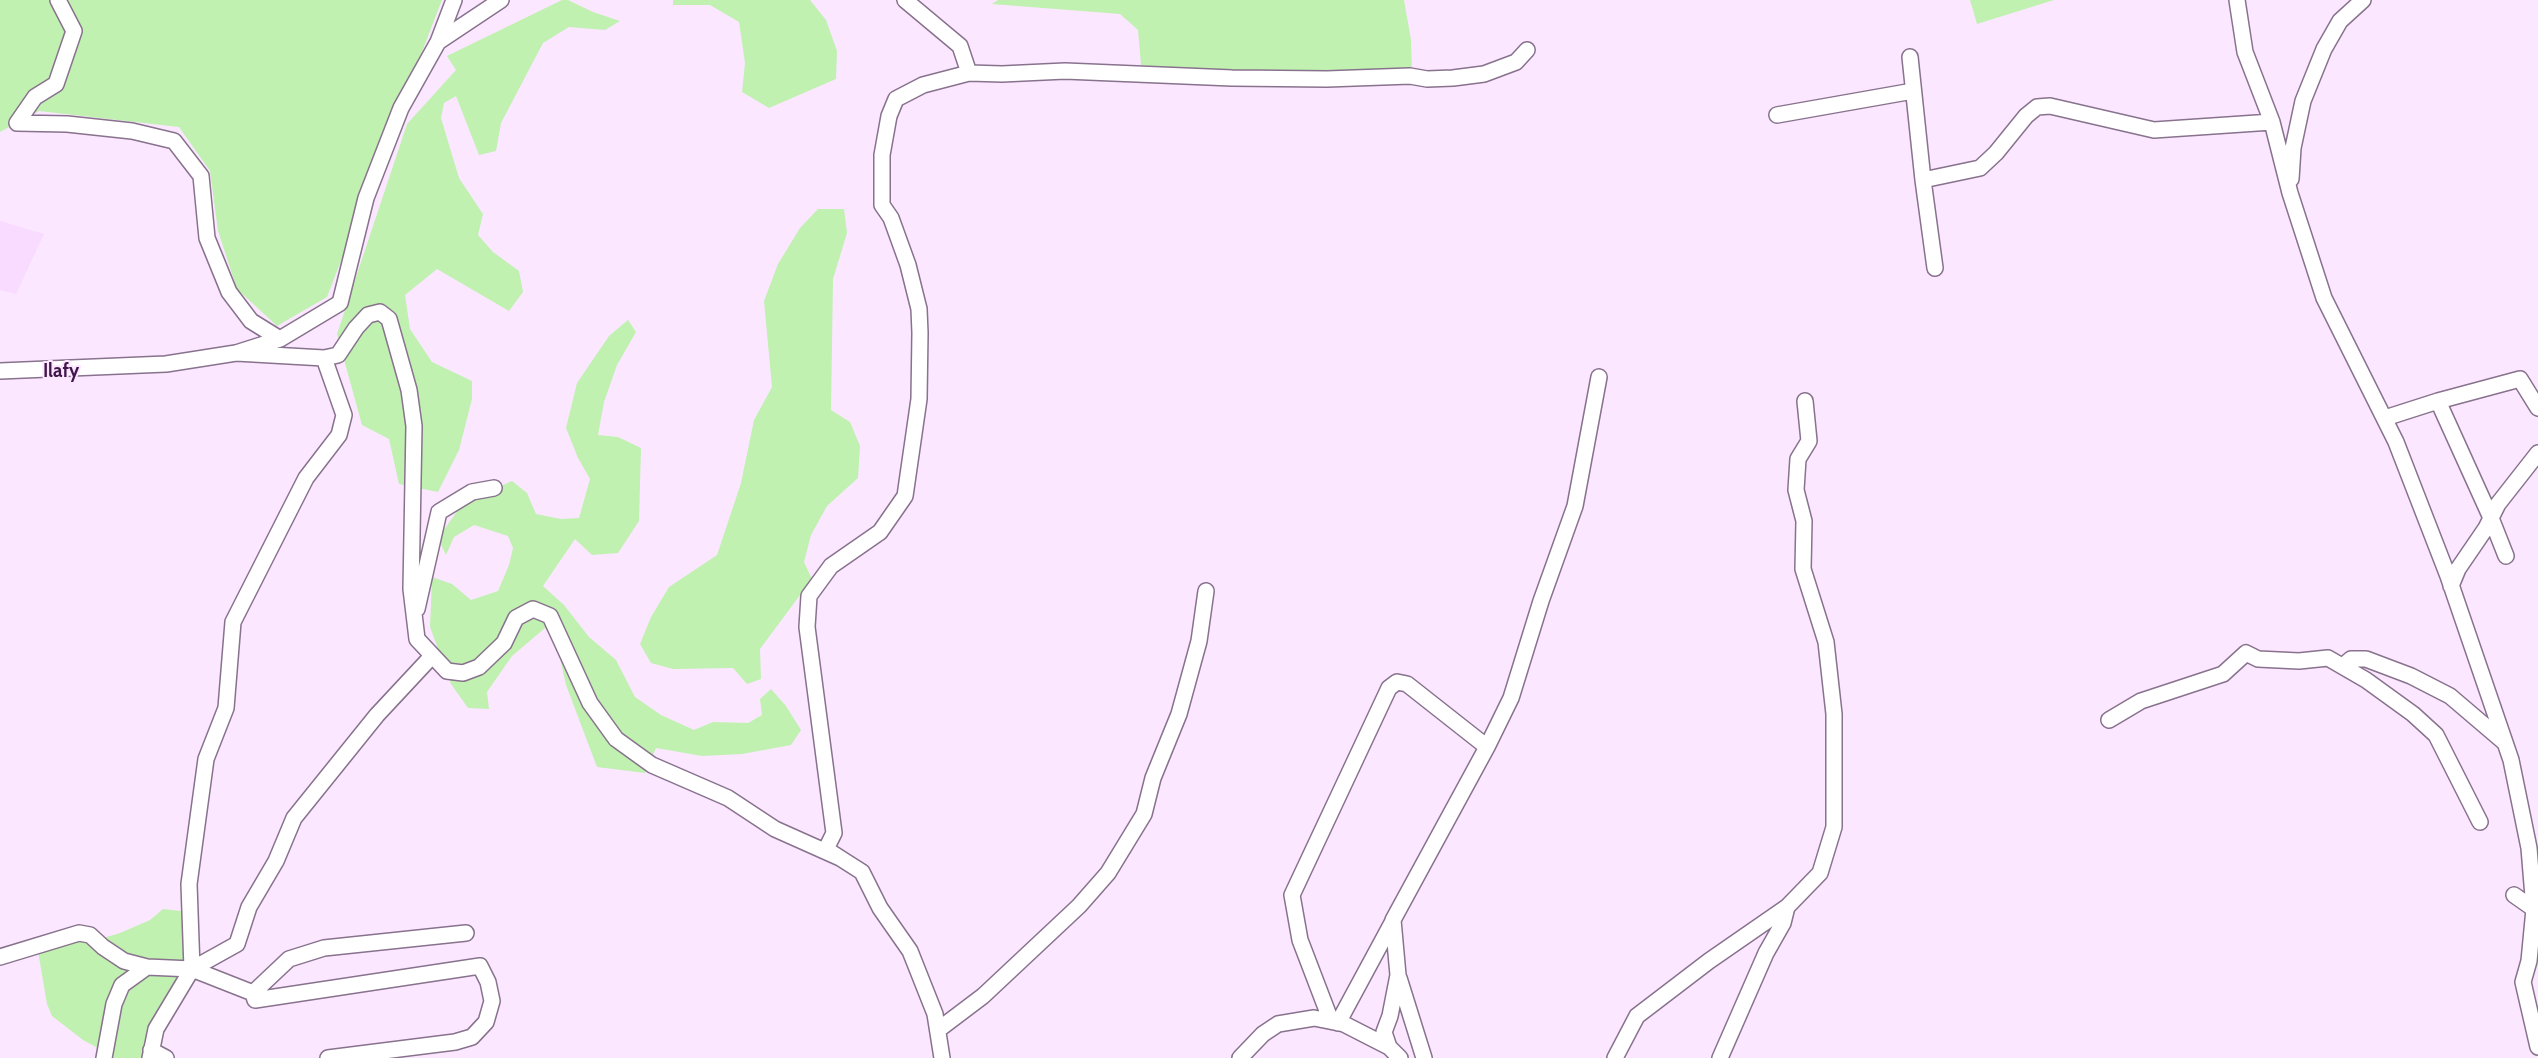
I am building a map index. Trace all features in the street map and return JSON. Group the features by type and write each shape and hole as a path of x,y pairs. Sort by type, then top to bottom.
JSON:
{"street":[{"path":"58,0 74,30 56,84 35,97 17,123 67,124 132,131 174,141 201,176 207,238 229,292 251,321 280,339"},
{"path":"0,371 166,364 236,353 280,339 340,303 366,198 401,108 438,42 454,0"},
{"path":"438,42 500,0"},
{"path":"906,0 960,46 969,73"},
{"path":"2238,0 2245,52 2272,122 2290,193 2324,298 2385,418 2451,586 2505,743 2524,820 2535,892 2529,961 2523,982 2538,1047"},
{"path":"2290,193 2293,148 2303,101 2324,49 2340,21 2362,0"},
{"path":"942,1058 935,1014 910,951 880,908 862,872 826,849 834,833 807,627 809,596 831,566 880,532 904,496 919,399 919,309 908,265 891,218 882,205 882,156 888,116 896,99 923,85 969,73 1002,74 1065,71 1232,78 1327,80 1410,76 1427,79 1484,74 1516,62 1527,50"},
{"path":"1910,58 1923,180 1935,268"},
{"path":"1777,115 1913,91"},
{"path":"1923,180 1980,168 1996,153 2026,116 2037,107 2050,106 2154,130 2272,122"},
{"path":"236,353 324,358 338,355 356,328 368,315 380,312 389,319 409,390 414,426 411,589 417,639 447,670 463,673 479,667 504,643 516,618 533,609 550,616 590,703 616,740 652,765 728,798 775,829 840,858"},
{"path":"192,969 189,884 206,759 226,708 233,622 306,478 339,435 344,415 324,358"},
{"path":"1334,1022 1393,920 1487,747 1511,698 1541,601 1575,506 1599,377"},
{"path":"2385,418 2438,401 2520,380 2538,408"},
{"path":"1615,1058 1637,1016 1708,961 1787,907 1820,872 1834,827 1834,714 1826,642 1802,569 1804,521 1796,490 1798,459 1809,440 1805,401"},
{"path":"2438,401 2492,518 2506,556"},
{"path":"2451,586 2458,569 2492,518 2498,504 2538,453"},
{"path":"414,623 439,512 472,492 494,488"},
{"path":"938,1030 983,996 1079,906 1108,873 1144,814 1153,778 1179,714 1199,641 1206,591"},
{"path":"2109,720 2141,701 2163,692 2223,674 2246,653 2258,659 2299,661 2328,658 2343,666 2413,714 2436,735 2480,822"},
{"path":"166,1058 151,1054 156,1029 192,969 237,944 249,907 276,861 294,818 377,715 432,656"},
{"path":"2343,666 2351,659 2366,659 2411,676 2450,696 2505,743"},
{"path":"1334,1022 1300,940 1292,895 1374,717 1390,688 1397,682 1407,684 1487,747"},
{"path":"2514,895 2534,909"},
{"path":"1720,1058 1766,953 1783,924 1787,907"},
{"path":"1393,920 1398,975 1424,1058"},
{"path":"0,957 79,933 90,935 103,947 124,961 147,967 192,969 253,993"},
{"path":"253,993 289,959 324,948 466,933"},
{"path":"253,993 255,1000 480,966 488,982 492,1001 486,1022 472,1037 455,1042 328,1058"},
{"path":"104,1058 114,1004 122,985 147,967"},
{"path":"1389,1047 1384,1032 1390,1016 1398,975"},
{"path":"1240,1058 1263,1034 1278,1024 1314,1018 1334,1022 1389,1047 1400,1058"}],"shaded area":[{"path":"0,221 44,234 16,294 0,290"}],"green space":[{"path":"0,0 442,0 327,297 277,326 237,289 218,231 210,171 179,127 39,111 0,132"},
{"path":"562,0 568,0 593,12 620,21 605,30 569,27 543,43 501,123 496,151 479,155 456,96 444,103 441,118 459,178 483,214 478,235 493,252 519,271 523,292 509,311 437,269 405,295 410,329 432,362 472,381 472,399 459,450 438,492 399,484 389,439 362,425 337,334 407,124 456,70 447,56"},
{"path":"673,0 810,0 826,20 837,51 836,79 769,108 742,92 745,63 739,22 710,5 673,5"},
{"path":"998,0 1404,0 1411,40 1412,73 1226,74 1141,65 1138,30 1120,14 992,4"},
{"path":"1970,0 2054,0 1977,24"},
{"path":"818,209 844,209 847,233 833,279 831,410 850,422 860,446 858,478 827,506 811,535 804,562 812,579 760,649 761,679 747,684 733,668 673,669 651,663 640,644 651,617 669,587 717,555 741,483 754,420 772,387 764,301 778,264 800,228"},
{"path":"628,320 636,332 617,365 604,402 598,435 618,437 641,448 639,521 618,553 592,555 575,539 543,586 564,605 589,637 616,660 635,697 661,715 694,730 713,722 748,723 762,715 760,699 771,689 786,706 801,730 791,745 742,754 702,756 656,748 645,773 597,767 566,685 558,649 545,628 512,656 487,692 489,709 468,708 451,684 430,627 432,577 452,584 471,600 498,591 509,565 513,548 508,536 474,525 454,537 446,555 438,538 463,503 512,481 527,493 536,514 561,519 579,518 590,479 578,458 566,428 577,383 609,336"},
{"path":"163,909 181,911 185,949 181,974 144,1058 109,1058 98,1048 83,1040 52,1016 47,1004 38,951 79,937 90,942 120,933 150,920"}],"district":[{"name":"Ilafy","path":"61,371"}]}
